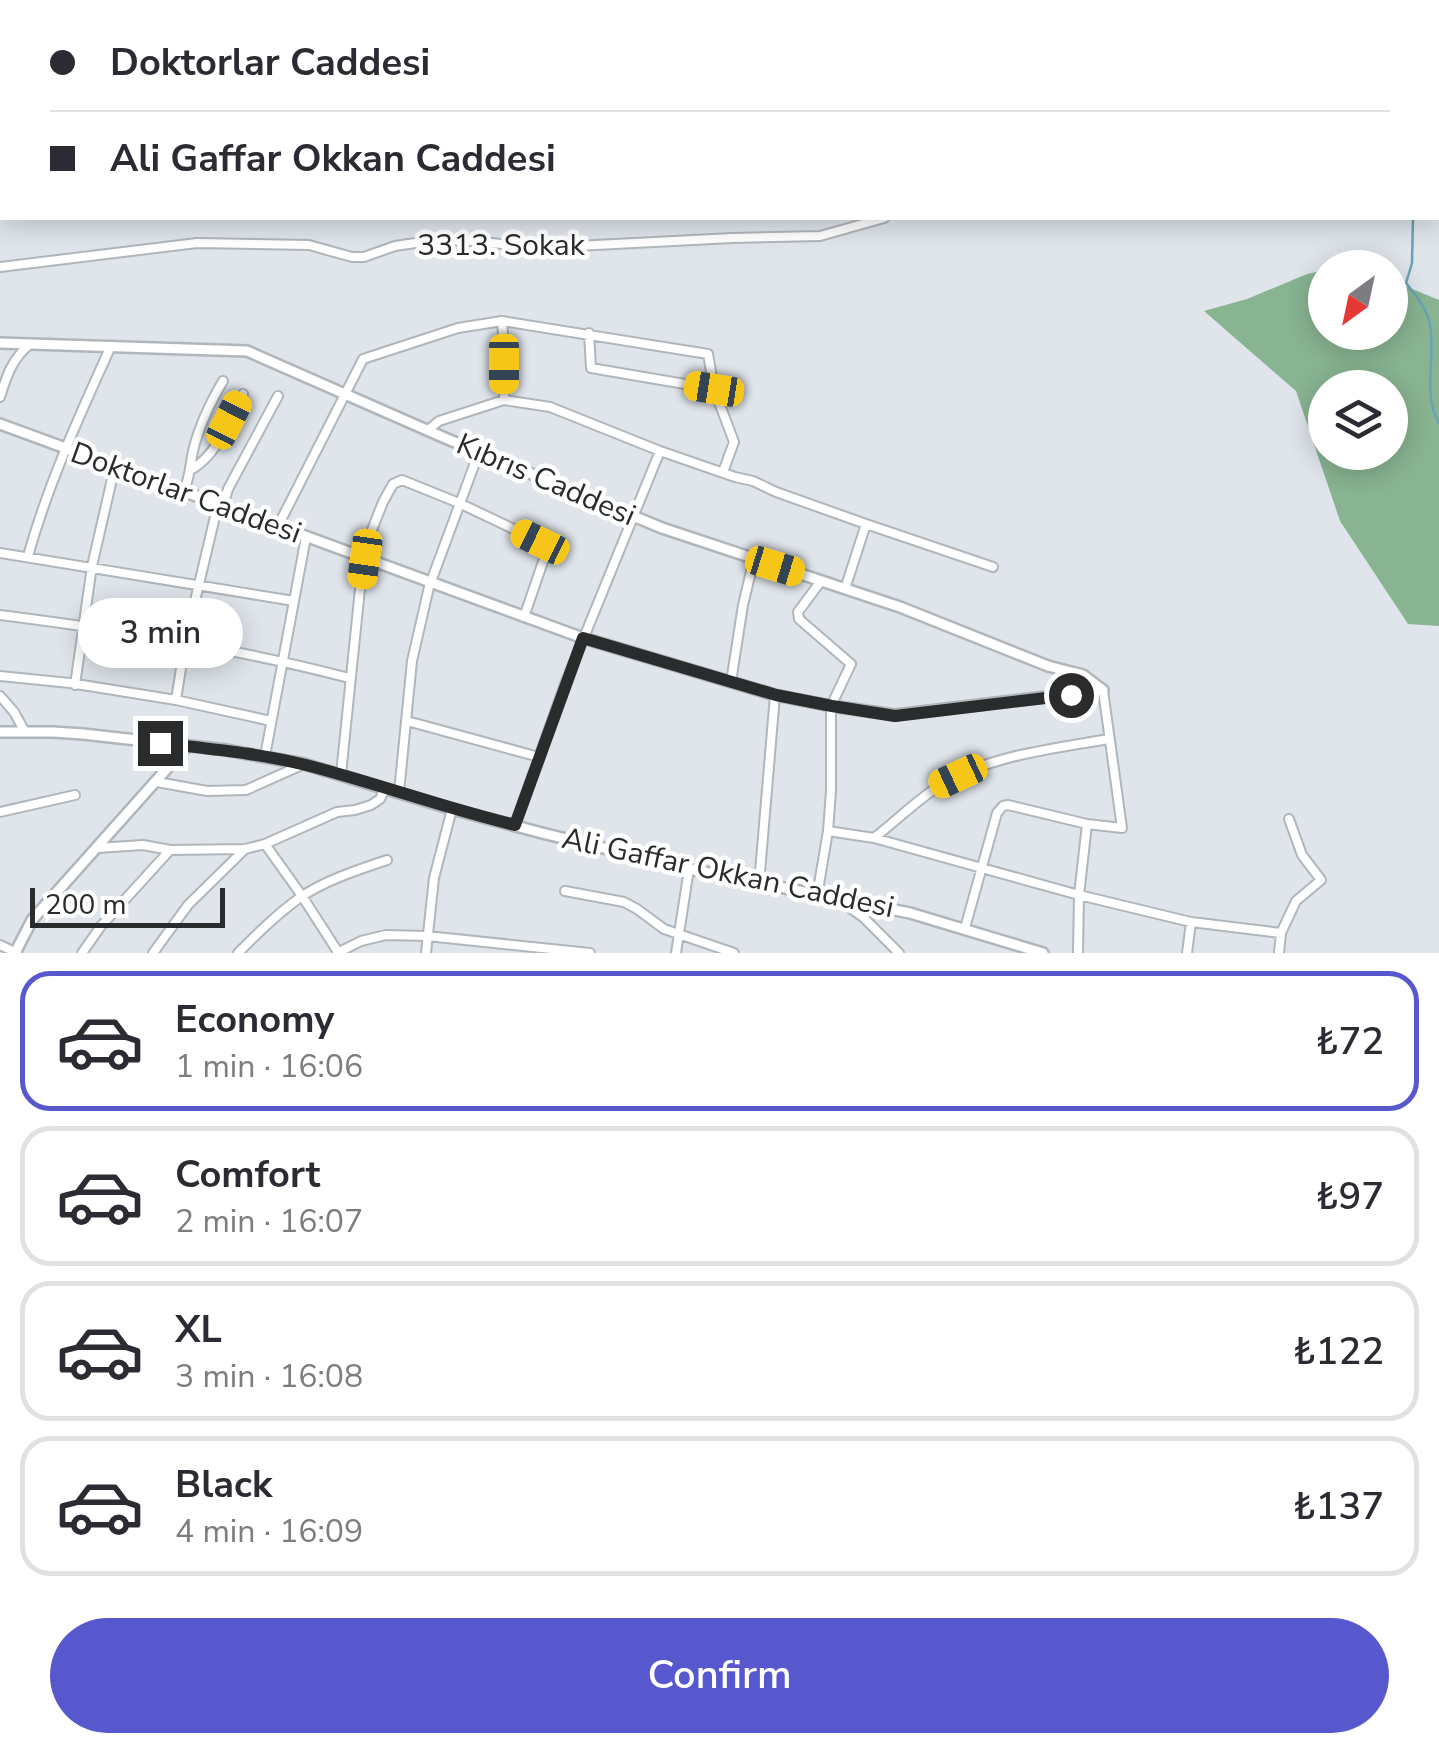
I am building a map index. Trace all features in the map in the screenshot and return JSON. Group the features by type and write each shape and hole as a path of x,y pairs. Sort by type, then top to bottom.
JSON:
{"street":[{"name":"3313. Sokak","path":"0,267 197,243 309,246 364,257 395,246 436,240 567,248 820,236 877,220"},
{"path":"502,321 504,400"},
{"path":"278,526 347,394 359,363 369,356 458,328 502,321 706,353 714,389 734,442 723,472"},
{"path":"589,334 591,368 714,389"},
{"name":"Kıbrıs Caddesi","path":"0,343 246,351 632,516 844,588 1048,666 1083,675 1103,690"},
{"path":"0,397 11,365 30,344"},
{"path":"28,556 64,448 112,346"},
{"path":"184,491 201,425 223,381"},
{"path":"192,469 206,460 216,446 242,394"},
{"path":"176,700 185,644 220,504 278,396"},
{"path":"428,430 439,421 504,400 550,407 660,451 993,567"},
{"name":"Doktorlar Caddesi","path":"0,424 583,638 776,695 895,716 1103,690"},
{"path":"515,825 583,638 660,451"},
{"path":"399,792 412,661 430,583 479,452"},
{"path":"75,685 92,566 115,466"},
{"path":"341,774 364,550 393,484 402,480 459,502 545,547 524,616"},
{"path":"844,588 866,524"},
{"path":"265,756 306,537"},
{"path":"0,552 294,601"},
{"path":"731,682 754,559"},
{"path":"817,896 828,831 832,706 851,664 799,619 798,612 821,580"},
{"path":"0,616 283,660 349,678"},
{"path":"0,676 176,700 272,721"},
{"path":"965,928 1003,806 1122,828 1103,690"},
{"path":"759,884 776,695"},
{"path":"0,696 25,732"},
{"path":"407,721 540,757"},
{"name":"Ali Gaffar Okkan Caddesi","path":"0,732 84,734 304,764 452,810 759,884 874,904 1043,953"},
{"path":"874,838 940,785 977,768 1016,755 1108,739"},
{"path":"0,945 16,953 32,920 187,746"},
{"path":"157,782 207,791 246,790 304,764"},
{"path":"97,848 142,845 170,850 265,844 336,812 371,805 380,799 385,788"},
{"path":"0,812 75,795"},
{"path":"426,953 434,878 452,810"},
{"path":"1280,953 1282,933 1296,900 1321,880 1302,855 1289,820"},
{"path":"1078,953 1079,895 1088,824"},
{"path":"828,831 874,838 1191,922 1282,933"},
{"path":"265,844 337,953 361,940 386,934 590,953"},
{"path":"153,953 188,905 245,848"},
{"path":"82,953 101,926 170,850"},
{"path":"238,953 302,896 386,860"},
{"path":"676,953 689,868"},
{"path":"565,891 624,902 664,929 734,953"},
{"path":"837,900 863,917 899,953"},
{"path":"1186,953 1191,922"}],"green space":[{"path":"1308,274 1308,350 1408,350 1408,287 1439,300 1439,626 1408,624 1340,521 1323,470 1408,470 1408,370 1308,370 1308,426 1296,391 1204,311 1247,299"}],"waterway":[{"path":"1413,220 1412,263 1406,283 1424,308 1430,325 1431,400 1439,423"}],"route":[{"path":"160,743 304,764 452,810 515,825 583,638 776,695 895,716 1071,695"}]}
